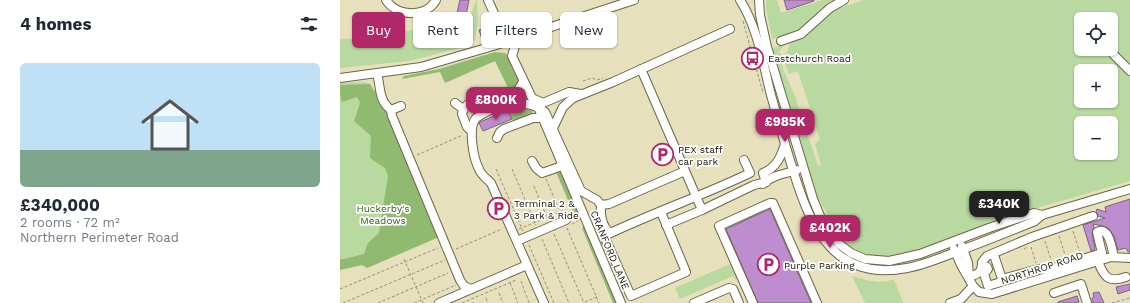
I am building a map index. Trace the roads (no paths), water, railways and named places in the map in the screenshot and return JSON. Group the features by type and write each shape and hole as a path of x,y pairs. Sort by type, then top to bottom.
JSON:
{"street":[{"path":"386,0 390,6 399,12 410,13 423,11 435,3 436,0"},
{"path":"488,0 492,12"},
{"path":"552,27 634,0"},
{"path":"740,0 749,16 755,33 785,144 789,173 816,229 825,242 838,255 854,264 871,269 890,270 923,264 1035,221 1042,215 1130,189"},
{"path":"759,0 760,15 767,47 813,199 826,228 839,244 851,253 872,260 888,261 909,257 1034,213 1042,215"},
{"path":"781,41 801,34 830,8 844,0"},
{"path":"553,128 563,107 578,93 640,69 730,29"},
{"path":"340,78 421,67 486,48"},
{"path":"506,48 512,56 524,82 536,101 546,112 565,165 581,191 597,200 602,205"},
{"path":"512,56 514,48"},
{"path":"1115,56 1130,71"},
{"path":"640,69 702,210"},
{"path":"378,74 380,83 379,90 386,106 391,110 392,116 448,255 464,286 471,289"},
{"path":"472,134 462,114 463,109 471,102 484,97 501,99 509,97 516,92 524,82"},
{"path":"544,303 491,183 482,175 469,153 473,147 473,121 476,118 502,106 530,104 569,92 578,93"},
{"name":"CRANFORD LANE","path":"536,101 542,118 565,165 621,303"},
{"path":"455,103 463,109"},
{"path":"391,110 401,106"},
{"path":"497,138 500,132 504,129 533,118 542,118"},
{"path":"666,225 741,192 762,186 768,171 777,164 785,144"},
{"path":"661,212 686,272 631,296 604,236 750,173 744,160"},
{"path":"532,161 536,168 542,173 565,165"},
{"path":"735,180 740,182 771,177 804,168"},
{"path":"602,205 609,204 685,171"},
{"path":"753,303 719,226 770,203 773,203 775,207 818,303"},
{"path":"602,205 601,213 603,222 610,234"},
{"path":"968,277 980,272 982,262 988,256 1032,237 1093,216"},
{"path":"517,241 565,220"},
{"path":"987,267 988,269 984,274 988,286 1001,282 1002,279 1039,269 1048,270 1101,254 1103,252 1097,234 1098,231 1107,233 1114,257"},
{"path":"950,303 961,299 973,286 961,265 959,251 955,241"},
{"name":"NORTHROP ROAD","path":"973,286 979,292 992,294 1098,261 1114,257 1130,258"},
{"path":"995,258 1002,279"},
{"path":"1098,261 1102,270 1109,278 1116,281 1126,277"},
{"path":"439,303 527,265"},
{"path":"1054,293 1081,284 1087,303"},
{"path":"694,303 729,288 733,289 740,303"}],"place":[{"name":"Eastchurch Road","path":"753,58"},
{"name":"PEX staff car park","path":"662,155"},
{"name":"Terminal 2 & 3 Park & Ride","path":"499,209"},
{"name":"Purple Parking","path":"768,265"}],"park label":[{"name":"Huckerby's Meadows","path":"383,214"}]}
